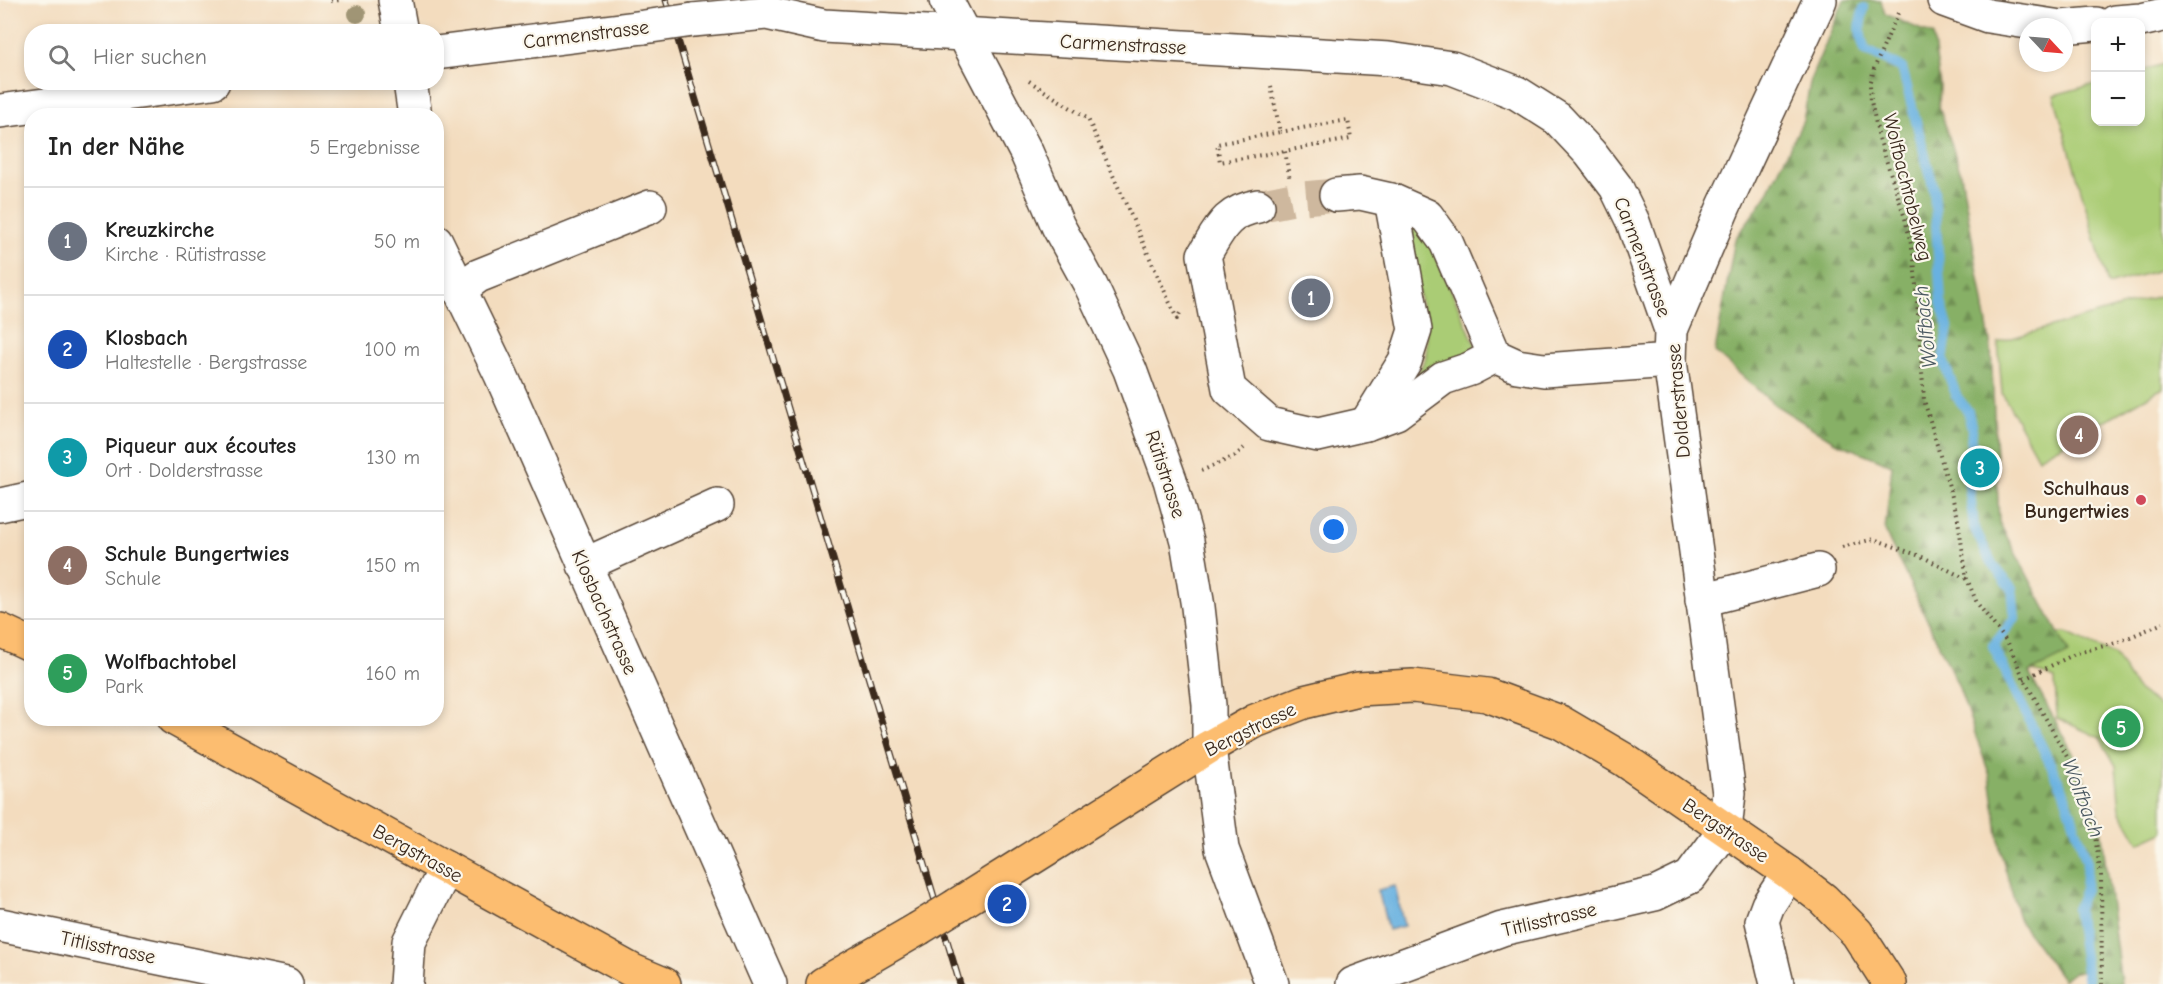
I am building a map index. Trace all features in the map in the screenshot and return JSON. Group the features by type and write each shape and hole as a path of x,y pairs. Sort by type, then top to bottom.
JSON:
{"main road":[{"path":"0,630 24,641"},
{"name":"Bergstrasse","path":"823,984 957,906 1209,747 1255,721 1304,702 1358,689 1413,686 1487,695 1560,722 1623,759 1789,873 1823,899 1857,933 1890,984"},
{"name":"Bergstrasse","path":"187,726 633,971 664,984"}],"street":[{"path":"395,0 400,24"},
{"name":"Rütistrasse","path":"946,0 1027,154 1058,226 1091,286 1125,359 1166,468 1187,541 1198,607 1209,705 1209,747 1222,849 1272,984"},
{"name":"Dolderstrasse","path":"1725,830 1729,794 1702,600 1671,346 1724,206 1820,0"},
{"path":"1944,0 1988,16 2061,27 2091,24"},
{"name":"Carmenstrasse","path":"444,52 644,27 776,7 824,26 1389,58 1452,68 1517,93 1558,120 1590,153 1616,188 1633,222 1671,346"},
{"path":"2145,19 2163,15"},
{"path":"0,111 154,90"},
{"path":"411,90 414,108"},
{"path":"1336,195 1360,193 1391,200 1427,216 1446,242 1495,356 1518,366 1544,370 1671,346"},
{"path":"1366,424 1406,361 1415,330 1391,200"},
{"path":"1258,206 1250,207 1225,220 1204,255 1229,389 1269,424 1318,435 1366,424 1396,413 1443,378 1470,369 1495,356"},
{"path":"448,280 478,276 650,207"},
{"name":"Klosbachstrasse","path":"448,280 501,375 770,984"},
{"path":"0,505 24,500"},
{"path":"584,565 717,505"},
{"path":"1702,600 1818,570"},
{"name":"Titlisstrasse","path":"1353,984 1502,928 1654,894 1690,877 1725,830"},
{"path":"406,984 409,942 446,868"},
{"path":"1777,984 1762,921 1768,905 1789,873"},
{"name":"Titlisstrasse","path":"0,925 286,984"}],"path":[{"path":"331,1 340,0"},
{"name":"Wolfbachtobelweg","path":"1898,13 1874,69 1870,85 1871,101 1914,257 1924,400 1957,514 1967,579 1977,603 2008,643 2024,679 2071,764 2093,823 2101,876 2102,984"},
{"path":"1030,82 1088,119 1177,319 1181,310"},
{"path":"1273,95 1280,132"},
{"path":"1348,120 1351,139 1220,162 1218,144 1280,132 1348,120"},
{"path":"1285,151 1290,181"},
{"path":"1211,468 1235,456"},
{"path":"2024,679 2077,653 2116,643 2163,623"}],"green space":[{"path":"1844,0 1881,1 1885,14 1933,35 1940,85 1939,106 1961,174 1991,348 1999,522 2069,653 2029,673 2079,764 2100,820 2121,984 2084,984 2084,972 2074,972 2063,980 2020,922 2000,849 1990,776 1958,685 1885,531 1892,465 1835,442 1775,405 1715,352 1735,239 1766,196 1803,121 1811,78"},
{"path":"2163,64 2163,269 2108,285 2054,95 2091,85 2091,126 2145,126 2145,70"},
{"path":"1406,223 1423,228 1476,346 1473,352 1416,379 1426,356 1427,337"},
{"path":"2163,295 2163,388 2038,458 2002,393 1998,342"},
{"path":"2020,633 2066,633 2115,655 2136,689 2163,709 2163,832 2139,843 2120,810 2116,766 2100,738 2057,718 2055,679 2022,667"}],"water":[{"path":"1395,886 1404,926 1388,930 1378,890"}],"waterway":[{"name":"Wolfbach","path":"1864,8 1860,29 1865,50 1902,68 1934,190 1941,302 1948,327 1943,360 1957,397 1968,411 1972,430 1969,485 1974,527 1992,564 2012,588 2015,618 1993,646 2064,792 2087,862 2085,889 2077,909 2088,984"}],"tunnel":[{"path":"1258,206 1293,199 1336,195"}],"railway":[{"path":"666,0 960,984"}],"place":[{"name":"Kreuzkirche","path":"1311,298"},
{"name":"Schule Bungertwies","path":"2079,435"},
{"name":"Piqueur aux écoutes","path":"1980,468"},
{"name":"Schulhaus Bungertwies","path":"2141,500"},
{"name":"Wolfbachtobel","path":"2121,728"},
{"name":"Klosbach","path":"1007,904"}]}
